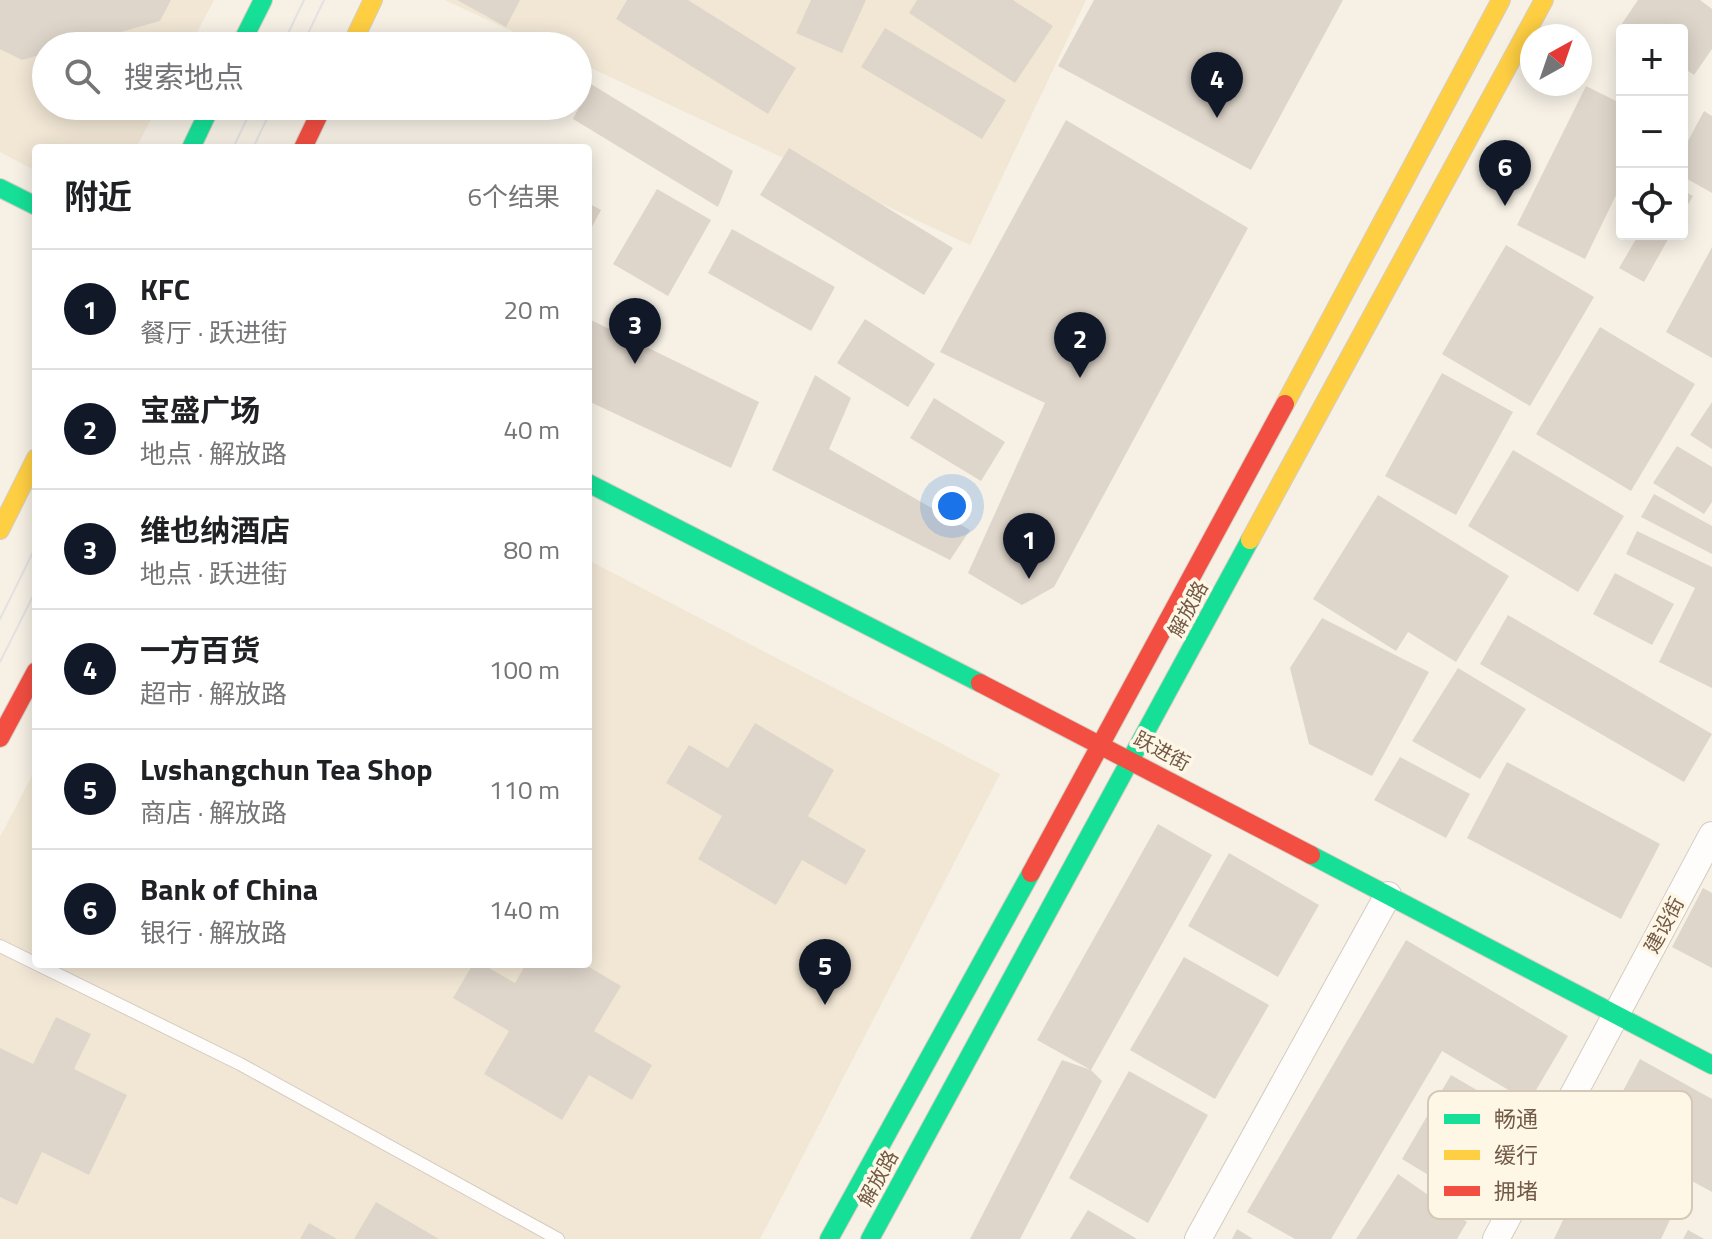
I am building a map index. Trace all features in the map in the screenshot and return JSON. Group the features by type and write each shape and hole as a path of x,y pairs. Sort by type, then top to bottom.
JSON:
{"main road":[{"path":"247,32 263,0"},
{"path":"358,32 373,0"},
{"name":"解放路","path":"829,1239 1102,745 1501,0"},
{"name":"解放路","path":"870,1239 1544,0"},
{"path":"193,144 204,120"},
{"path":"305,144 316,120"},
{"path":"0,188 32,204"},
{"path":"0,530 32,466"},
{"name":"跃进街","path":"592,485 1131,760 1712,1065"},
{"path":"0,738 32,678"}],"street":[{"name":"建设街","path":"1575,1091 1712,835"},
{"path":"1198,1239 1388,895"},
{"name":"建设街","path":"1496,1239 1507,1219"}],"lane":[{"path":"0,946 32,962"},
{"path":"45,968 240,1064 558,1239"}],"shaded area":[{"path":"0,0 214,0 197,32 32,32 32,120 151,120 138,144 32,144 32,169 0,152"},
{"path":"445,0 1086,0 970,245 592,69 592,32 513,32"},
{"path":"592,562 1000,774 760,1239 0,1239 0,837 32,776 32,968 592,968"}],"building":[{"path":"0,0 171,0 160,21 121,32 32,32 32,57 22,60 0,49"},
{"path":"457,0 520,0 506,27"},
{"path":"627,0 688,0 796,68 768,114 616,19"},
{"path":"811,0 866,0 842,53 796,33"},
{"path":"917,0 1013,0 1053,26 1015,83 909,13"},
{"path":"1094,0 1343,0 1251,170 1058,66"},
{"path":"1638,0 1700,0 1712,9 1712,49 1694,75 1688,71 1688,24 1622,24"},
{"path":"885,28 1006,100 982,139 861,67"},
{"path":"592,85 733,171 718,207 575,120 592,120"},
{"path":"1592,89 1616,101 1616,195 1585,259 1517,225 1581,96 1592,96"},
{"path":"1704,111 1712,116 1712,193 1688,179 1688,141"},
{"path":"1066,120 1248,228 1054,587 1022,605 968,573 1045,403 940,352"},
{"path":"789,148 953,248 924,295 760,195"},
{"path":"657,189 711,220 668,296 613,264"},
{"path":"592,205 601,210 592,227"},
{"path":"732,229 835,287 811,331 708,273"},
{"path":"1635,240 1668,240 1644,282 1619,268"},
{"path":"1506,245 1594,297 1530,406 1442,354"},
{"path":"1712,247 1712,358 1666,332"},
{"path":"865,319 935,364 908,407 837,363"},
{"path":"592,320 759,402 731,468 592,403"},
{"path":"1600,327 1695,384 1631,491 1536,434"},
{"path":"1442,373 1513,412 1456,515 1385,476"},
{"path":"815,375 851,398 829,449 970,530 950,560 772,470"},
{"path":"934,398 1005,442 981,481 910,438"},
{"path":"1712,402 1712,449 1690,435"},
{"path":"1677,446 1712,467 1712,502 1704,514 1653,483"},
{"path":"1513,450 1624,516 1578,592 1468,526"},
{"path":"1654,494 1712,526 1712,554 1641,517"},
{"path":"1378,495 1509,576 1456,662 1408,632 1396,651 1313,599"},
{"path":"1637,531 1712,567 1712,688 1659,662 1695,588 1626,554"},
{"path":"1615,573 1674,604 1652,645 1593,614"},
{"path":"1508,615 1712,734 1684,782 1480,664"},
{"path":"1322,618 1429,672 1372,776 1309,744 1290,668"},
{"path":"1458,668 1526,709 1480,779 1412,741"},
{"path":"755,723 834,770 808,816 866,850 846,885 802,860 776,905 698,859 722,816 666,783 689,745 728,768"},
{"path":"1400,757 1470,794 1446,838 1374,800"},
{"path":"1507,762 1660,844 1621,919 1467,838"},
{"path":"1158,824 1212,855 1091,1070 1037,1040"},
{"path":"1229,853 1319,905 1278,977 1188,926"},
{"path":"1703,888 1712,893 1712,968 1672,947"},
{"path":"1406,940 1568,1036 1536,1091 1510,1091 1442,1051 1331,1239 1295,1239 1247,1212"},
{"path":"1184,957 1269,1005 1215,1099 1130,1050"},
{"path":"471,968 489,968 515,983 524,968 591,968 621,986 594,1031 652,1065 632,1100 589,1075 562,1120 484,1074 509,1031 453,998"},
{"path":"56,1017 91,1034 74,1069 127,1095 89,1175 42,1152 17,1205 0,1197 0,1048 33,1064"},
{"path":"1640,1059 1712,1099 1712,1192 1692,1181 1692,1091 1623,1091"},
{"path":"1062,1060 1091,1070 1102,1081 1020,1239 970,1239"},
{"path":"1129,1071 1208,1115 1148,1223 1069,1178"},
{"path":"1451,1075 1478,1091 1442,1091"},
{"path":"1428,1114 1428,1175 1402,1159"},
{"path":"1398,1174 1428,1195 1428,1219 1463,1219 1467,1222 1457,1239 1356,1239"},
{"path":"376,1202 439,1239 354,1239"},
{"path":"1088,1210 1137,1239 1070,1239"},
{"path":"1564,1219 1670,1219 1661,1239 1554,1239"},
{"path":"309,1223 337,1239 300,1239"},
{"path":"1237,1229 1253,1239 1232,1239"},
{"path":"1688,1230 1704,1239 1683,1239"}],"tram line":[{"path":"289,32 304,0"},
{"path":"309,32 324,0"},
{"path":"235,144 246,120"},
{"path":"255,144 266,120"},
{"path":"0,619 32,554"},
{"path":"0,662 32,598"}],"traffic: fast":[{"path":"247,32 263,0"},
{"path":"193,144 204,120"},
{"path":"0,188 32,204"},
{"path":"592,485 980,683"},
{"path":"870,1239 1250,540"},
{"path":"1311,855 1712,1065"},
{"path":"829,1239 1031,873"}],"traffic: slow":[{"path":"358,32 373,0"},
{"path":"1285,404 1501,0"},
{"path":"1250,540 1544,0"},
{"path":"0,530 32,466"}],"traffic: jam":[{"path":"305,144 316,120"},
{"path":"1031,873 1285,404"},
{"path":"0,738 32,678"},
{"path":"980,683 1311,855"}],"place":[{"name":"一方百货","path":"1217,118"},
{"name":"Bank of China","path":"1505,206"},
{"name":"维也纳酒店","path":"635,364"},
{"name":"宝盛广场","path":"1080,378"},
{"name":"KFC","path":"1029,579"},
{"name":"Lvshangchun Tea Shop","path":"825,1005"}]}
